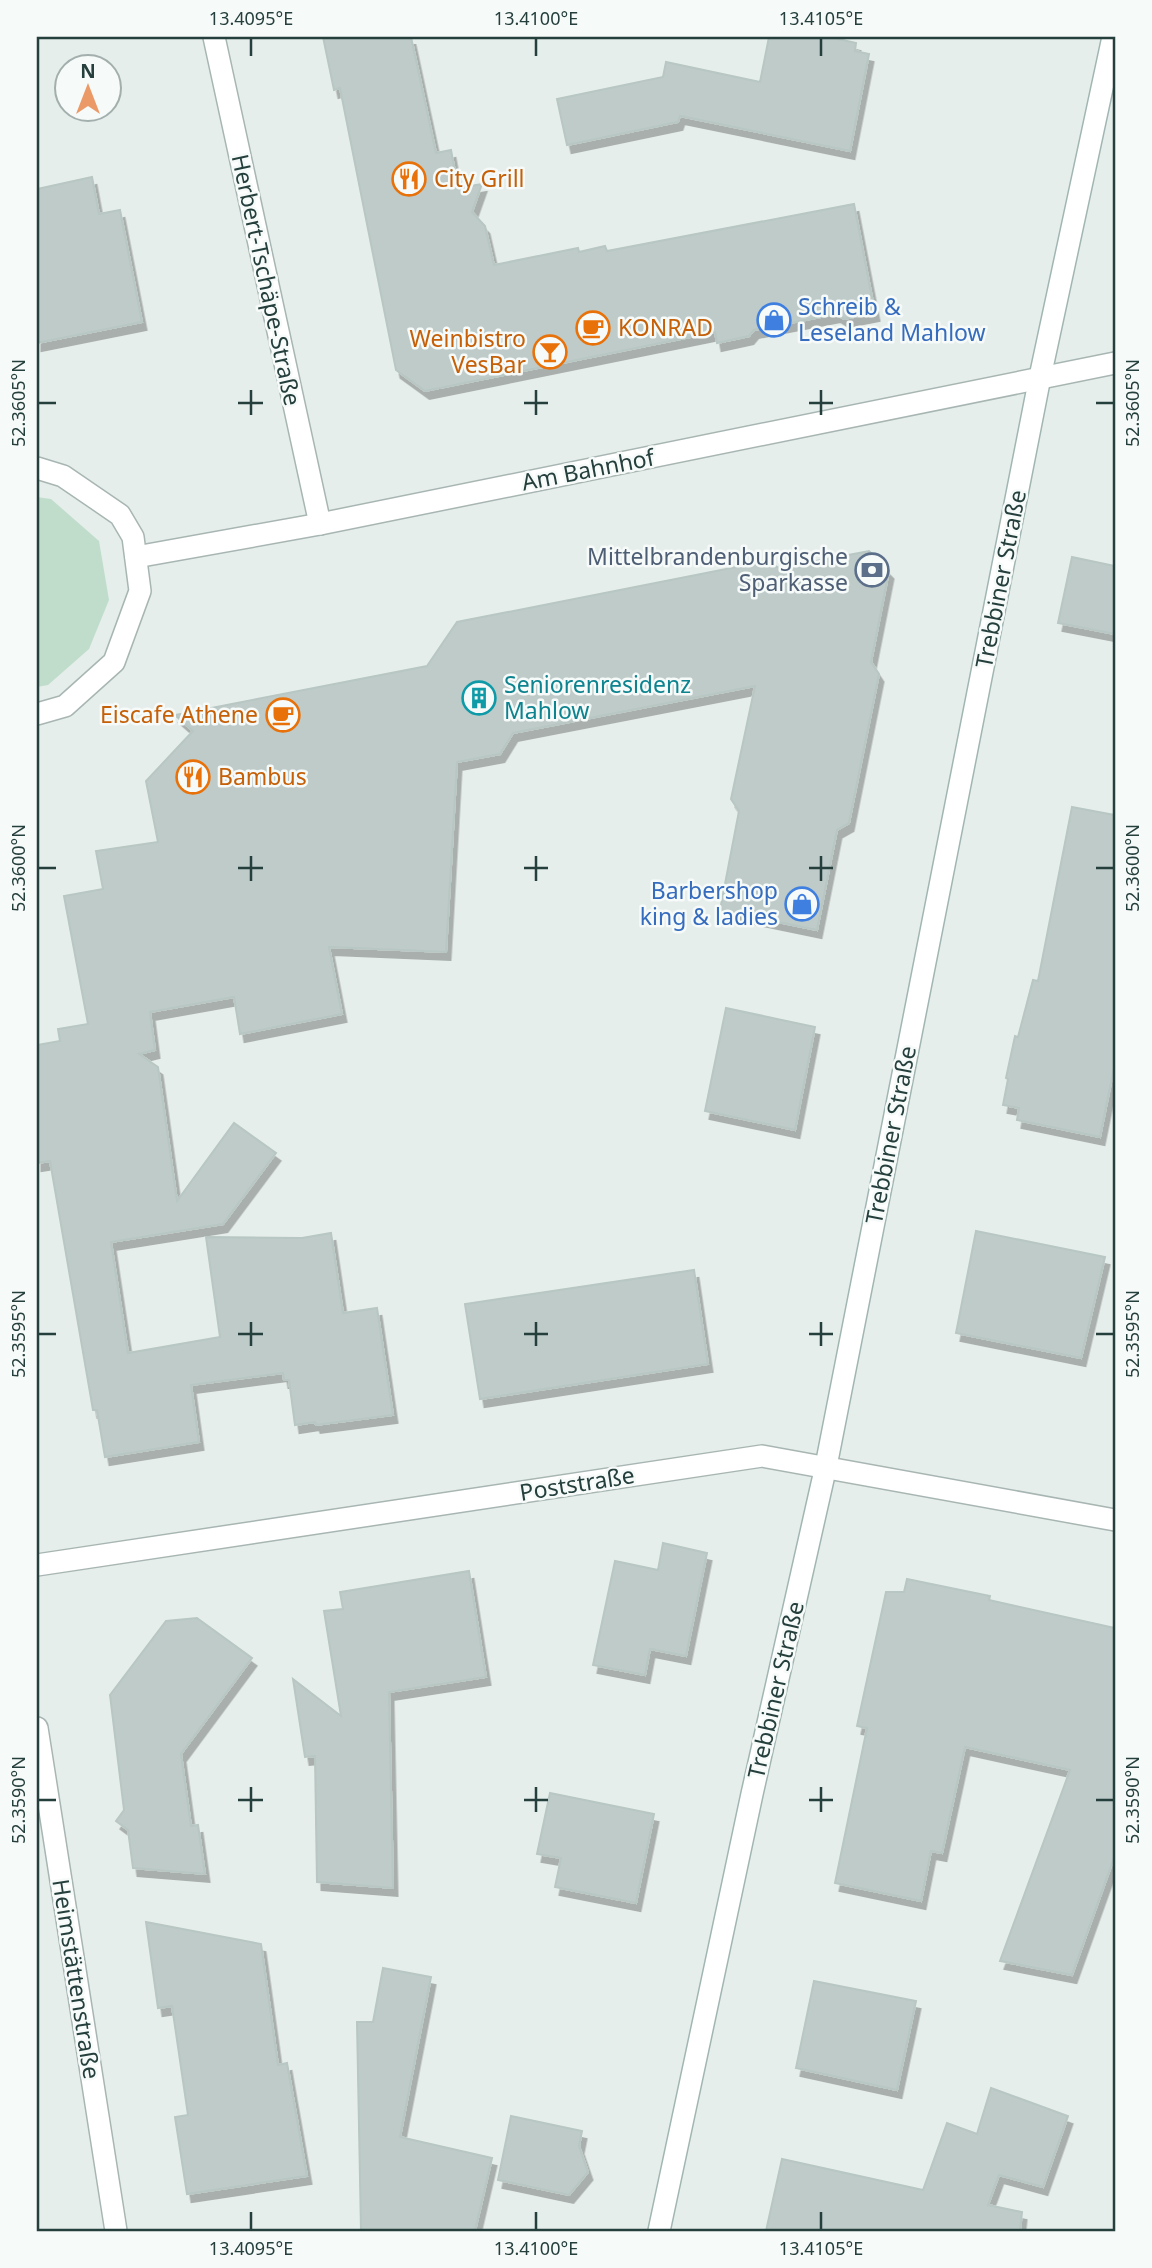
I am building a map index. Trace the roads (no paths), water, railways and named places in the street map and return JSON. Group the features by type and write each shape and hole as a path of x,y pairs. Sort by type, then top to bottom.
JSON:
{"street":[{"name":"Herbert-Tschäpe-Straße","path":"214,37 320,524"},
{"name":"Trebbiner Straße","path":"659,2231 755,1780 826,1466 1040,377 1113,37"},
{"name":"Am Bahnhof","path":"136,557 320,524 1115,363"},
{"path":"37,468 63,476 120,515 133,537 140,591 114,662 65,706 37,714"},
{"name":"Poststraße","path":"37,1565 762,1456 1115,1520"},
{"name":"Heimstättenstraße","path":"37,1728 116,2231"}],"place":[{"name":"City Grill","path":"409,179"},
{"name":"Schreib & Leseland Mahlow","path":"774,320"},
{"name":"KONRAD","path":"593,328"},
{"name":"Weinbistro VesBar","path":"550,352"},
{"name":"Mittelbrandenburgische Sparkasse","path":"872,570"},
{"name":"Seniorenresidenz Mahlow","path":"479,698"},
{"name":"Eiscafe Athene","path":"283,715"},
{"name":"Bambus","path":"193,777"},
{"name":"Barbershop king & ladies","path":"802,904"}]}
